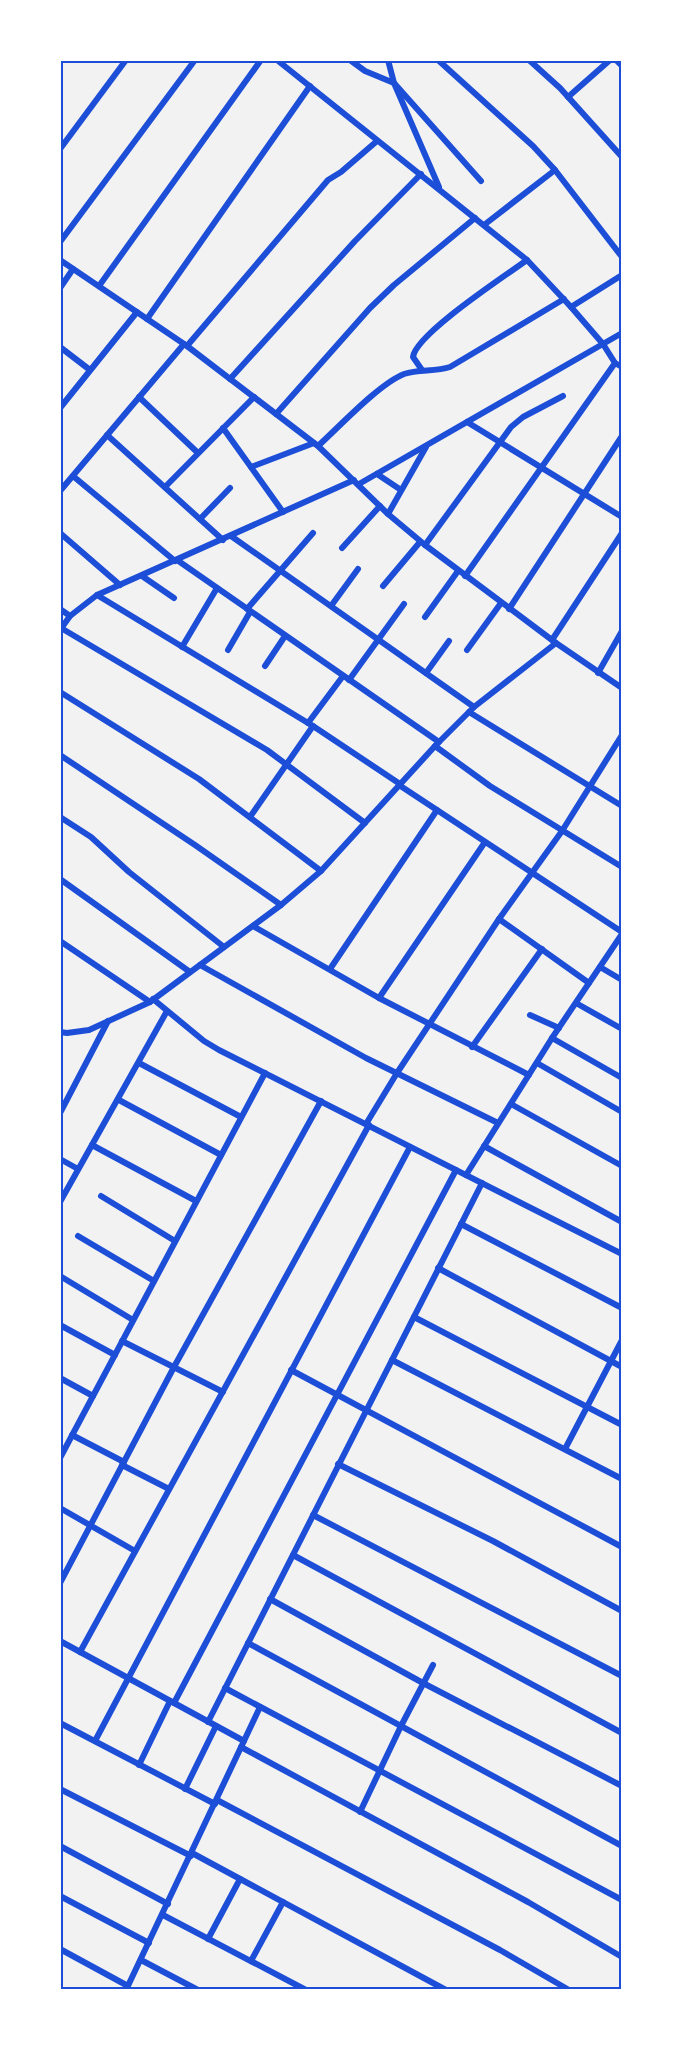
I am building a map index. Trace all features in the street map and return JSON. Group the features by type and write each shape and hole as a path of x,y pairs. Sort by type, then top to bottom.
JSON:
{"street":[{"path":"60,149 126,60"},
{"path":"60,242 195,60"},
{"path":"99,286 261,60"},
{"path":"277,60 527,260 603,344 615,363 622,367"},
{"path":"350,60 365,71 394,83 481,181"},
{"path":"388,60 394,83 439,188"},
{"path":"438,60 533,146 555,170 622,257"},
{"path":"529,60 568,97 622,157"},
{"path":"568,97 610,60"},
{"path":"616,60 622,66"},
{"path":"147,319 310,86"},
{"path":"60,491 328,180 341,172 377,141"},
{"path":"484,225 555,170"},
{"path":"230,379 331,266 421,174"},
{"path":"276,414 370,308 394,285 475,218"},
{"path":"60,260 185,345 316,444 388,514 422,543 554,642 622,688"},
{"path":"422,370 413,357 413,351 418,345 444,321 527,260"},
{"path":"60,288 74,269"},
{"path":"571,307 622,275"},
{"path":"251,467 316,444 388,383 405,374 422,370 439,371 450,367 564,299"},
{"path":"60,408 137,312"},
{"path":"365,823 267,750 61,629 70,615 97,595 283,512 377,474 622,333"},
{"path":"60,347 90,370"},
{"path":"465,576 615,363"},
{"path":"383,586 422,543 511,427 523,417 563,396"},
{"path":"139,397 198,453"},
{"path":"165,487 254,397"},
{"path":"467,422 622,518"},
{"path":"223,428 283,512"},
{"path":"107,435 223,540"},
{"path":"509,609 622,436"},
{"path":"388,514 427,445"},
{"path":"377,474 401,490"},
{"path":"73,476 176,560 346,678 437,744 490,786 622,867"},
{"path":"200,519 230,488"},
{"path":"342,548 380,506"},
{"path":"60,533 120,585"},
{"path":"228,650 249,610 313,533"},
{"path":"60,1032 89,1030 152,1000 281,905 321,871 472,709 554,642 622,533"},
{"path":"231,536 426,673 472,709 622,806"},
{"path":"331,606 358,569"},
{"path":"425,617 458,571"},
{"path":"142,576 174,598"},
{"path":"182,647 217,588"},
{"path":"97,595 311,724 622,933 552,1038 466,1175"},
{"path":"467,650 501,603"},
{"path":"250,817 311,724 404,604"},
{"path":"60,609 70,615"},
{"path":"598,673 622,631"},
{"path":"265,666 285,636"},
{"path":"426,673 449,641"},
{"path":"60,692 199,779 321,871"},
{"path":"80,1652 397,1073 499,919 562,831 622,735"},
{"path":"60,755 281,905"},
{"path":"330,969 437,810"},
{"path":"60,817 91,837 129,872 224,947"},
{"path":"379,998 485,842"},
{"path":"60,879 190,972"},
{"path":"499,919 589,983"},
{"path":"253,926 429,1025 529,1075"},
{"path":"60,941 152,1000 204,1041 622,1254"},
{"path":"472,1047 542,949"},
{"path":"200,965 366,1058 498,1123"},
{"path":"600,967 622,980"},
{"path":"576,1003 622,1029"},
{"path":"60,1202 167,1011"},
{"path":"530,1015 559,1028"},
{"path":"60,1113 109,1021"},
{"path":"552,1038 622,1078"},
{"path":"139,1063 241,1117"},
{"path":"537,1063 622,1112"},
{"path":"60,1458 264,1073"},
{"path":"119,1100 221,1155"},
{"path":"60,1583 174,1367 321,1101"},
{"path":"510,1104 622,1166"},
{"path":"92,1145 196,1201"},
{"path":"484,1146 622,1222"},
{"path":"95,1741 410,1147"},
{"path":"60,1160 78,1169"},
{"path":"139,1765 456,1170"},
{"path":"208,1722 482,1183"},
{"path":"101,1196 175,1241"},
{"path":"461,1224 622,1308"},
{"path":"78,1236 154,1281"},
{"path":"438,1269 622,1367"},
{"path":"60,1276 133,1320"},
{"path":"414,1317 622,1425"},
{"path":"60,1325 115,1354"},
{"path":"565,1449 622,1340"},
{"path":"122,1341 223,1392"},
{"path":"392,1360 622,1479"},
{"path":"291,1370 622,1547"},
{"path":"60,1378 93,1396"},
{"path":"72,1435 169,1490"},
{"path":"60,1439 68,1443"},
{"path":"338,1464 493,1541 622,1611"},
{"path":"60,1508 135,1551"},
{"path":"313,1515 622,1676"},
{"path":"292,1555 622,1734"},
{"path":"270,1599 423,1683 622,1786"},
{"path":"248,1643 622,1846"},
{"path":"61,1645 80,1652 216,1726 360,1812 528,1902 622,1957"},
{"path":"360,1812 433,1665"},
{"path":"225,1688 622,1900"},
{"path":"60,1949 127,1988 261,1707"},
{"path":"60,1723 500,1950 569,1990"},
{"path":"185,1789 216,1726"},
{"path":"60,1789 240,1879 446,1990"},
{"path":"60,1846 168,1904"},
{"path":"208,1939 240,1879"},
{"path":"60,1896 149,1944"},
{"path":"251,1961 283,1902"},
{"path":"163,1915 306,1990"},
{"path":"141,1960 198,1990"}]}
